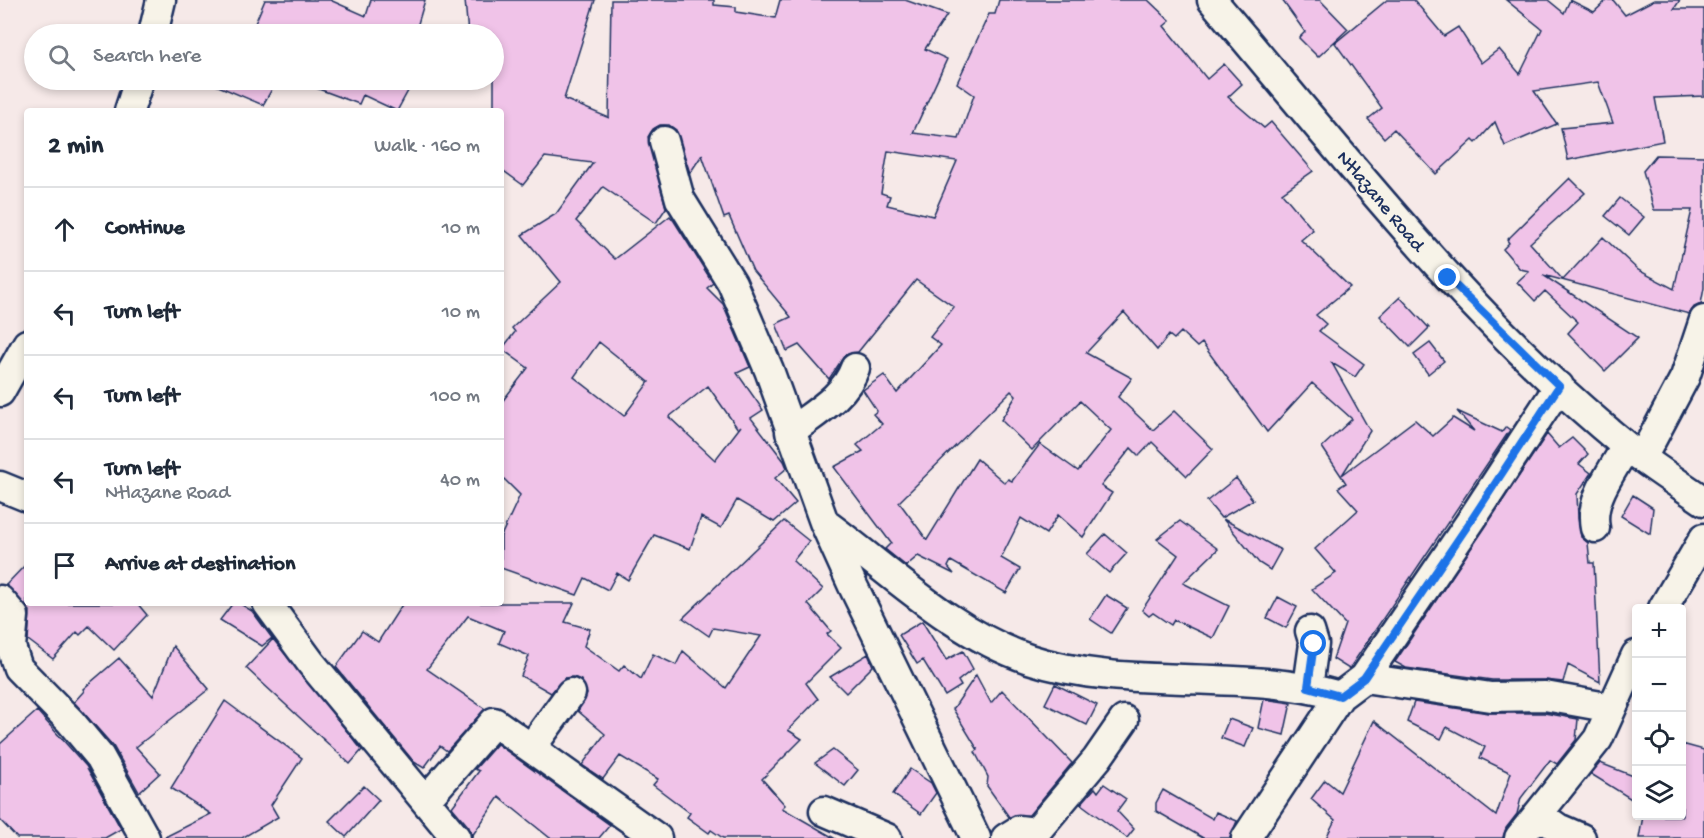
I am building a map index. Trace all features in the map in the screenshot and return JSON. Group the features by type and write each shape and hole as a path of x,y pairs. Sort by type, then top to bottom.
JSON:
{"street":[{"path":"155,24 161,0"},
{"name":"Ntlazane Road","path":"1212,0 1448,278 1559,386 1634,452 1704,501"},
{"path":"130,108 136,90"},
{"path":"664,141 680,199 732,283 769,370 824,522 976,838"},
{"path":"1595,528 1593,511 1596,501 1634,452 1685,377 1704,320"},
{"path":"0,392 24,349"},
{"path":"790,432 840,393 852,378 855,368"},
{"path":"1245,838 1340,696 1364,678 1559,386"},
{"path":"0,486 24,496"},
{"path":"824,522 946,616 1028,658 1069,669 1126,676 1228,679 1308,687 1340,696"},
{"path":"1666,604 1704,538"},
{"path":"0,600 14,616 11,646 12,657 18,668 70,721 100,757 145,838"},
{"path":"269,606 310,663 456,838"},
{"path":"1308,687 1314,644 1310,631"},
{"path":"1519,838 1598,739 1635,658"},
{"path":"1364,678 1491,697 1545,696 1612,708"},
{"path":"531,748 571,693"},
{"path":"1006,838 1019,830 1035,832 1096,759 1124,720"},
{"path":"426,800 494,722 657,838"},
{"path":"824,811 887,838"},
{"path":"1538,814 1558,828 1581,838"}],"building":[{"path":"265,0 330,0 366,16 371,0 425,0 418,24 255,24"},
{"path":"465,0 595,0 564,99 609,118 611,0 714,0 714,5 736,7 736,12 775,18 780,0 905,0 947,15 925,49 947,59 913,133 959,139 974,95 957,83 989,14 995,14 999,0 1148,0 1170,21 1164,26 1207,79 1224,64 1242,84 1228,97 1264,128 1271,122 1313,171 1282,193 1313,230 1301,240 1350,287 1316,315 1326,324 1319,331 1364,364 1355,377 1332,363 1370,431 1342,475 1415,420 1433,436 1453,418 1474,431 1457,411 1502,432 1506,427 1510,430 1349,669 1333,659 1345,624 1312,589 1336,573 1315,549 1358,510 1338,488 1346,483 1322,447 1352,419 1312,383 1267,432 1202,343 1197,347 1181,332 1174,339 1169,335 1157,350 1124,312 1086,353 1132,378 1118,397 1153,430 1174,411 1213,449 1187,476 1152,442 1139,456 1131,448 1101,486 1112,493 1083,537 1058,515 1046,534 1021,518 1001,558 1020,569 1006,593 951,561 948,567 954,574 918,556 906,566 885,549 891,543 834,467 863,451 857,445 882,424 873,414 877,411 863,390 884,375 897,393 941,345 930,337 954,307 916,280 858,352 845,355 829,379 799,345 787,351 776,324 791,317 753,271 729,216 724,218 702,155 690,173 676,130 669,125 660,125 653,129 648,137 666,208 656,223 603,187 576,221 615,259 670,216 674,221 713,283 707,288 723,304 750,367 737,373 763,410 751,418 784,461 787,468 775,478 796,503 774,522 737,500 721,528 701,517 690,549 654,535 628,580 617,573 608,590 585,578 577,595 504,569 504,530 520,495 504,479 504,399 528,368 504,350 504,346 515,332 512,328 561,282 522,235 556,214 593,163 545,157 523,185 504,171 504,108 494,108 494,90 504,90 504,24 467,24","holes":["888,151 957,161 933,216 887,205 890,196 881,193","599,342 649,382 624,416 574,377","708,386 738,429 741,426 715,460 669,417","1011,391 1016,396 1001,420 1032,450 1080,401 1111,430 1078,471 1040,444 1012,481 1008,479 1005,483 977,459 927,540 899,502"]},
{"path":"1282,0 1320,0 1348,29 1318,57 1299,38 1305,32"},
{"path":"1387,0 1414,0 1444,36 1458,27 1481,63 1499,49 1520,74 1542,29 1506,0 1548,0 1564,13 1570,0 1594,12 1607,0 1613,0 1625,15 1654,0 1680,0 1674,9 1704,9 1704,96 1655,98 1663,141 1568,160 1561,128 1613,123 1598,82 1534,91 1557,124 1505,146 1495,122 1476,143 1473,140 1436,174 1394,129 1384,138 1368,119 1382,108 1335,43"},
{"path":"228,90 271,90 263,105"},
{"path":"321,90 409,90 399,108 391,108 363,95 359,104"},
{"path":"1656,155 1704,156 1704,288 1701,304 1694,307 1689,314 1543,275 1638,338 1605,371 1568,333 1578,322 1545,291 1535,301 1517,282 1529,271 1520,269 1503,249 1509,243 1507,240 1570,178 1585,193 1530,243 1563,280 1603,237 1638,270 1674,289 1692,210 1654,210 1643,171"},
{"path":"1620,198 1644,217 1629,235 1605,216"},
{"path":"1400,297 1429,328 1410,347 1380,316"},
{"path":"1430,343 1444,361 1428,374 1414,355"},
{"path":"1547,434 1559,448 1572,438 1588,454 1579,464 1591,473 1577,494 1578,518 1581,537 1588,543 1590,563 1594,563 1600,682 1568,665 1563,682 1492,680 1406,668 1395,662"},
{"path":"1236,478 1253,500 1221,518 1207,501"},
{"path":"1633,495 1653,508 1650,534 1621,516"},
{"path":"1223,519 1281,550 1270,570 1259,563"},
{"path":"784,521 809,541 793,561 823,589 808,604 831,631 827,634 841,648 806,683 818,699 788,730 802,739 762,779 785,805 782,808 834,838 723,838 711,830 709,833 687,817 690,813 653,785 658,779 620,756 603,779 582,765 605,734 578,711 587,694 581,680 573,677 565,678 551,693 521,676 529,656 499,643 504,631 468,616 427,669 485,709 447,751 440,746 424,768 414,762 336,667 362,631 378,642 401,606 574,603 565,622 590,629 584,646 619,671 624,665 641,679 653,654 676,665 683,651 726,688 761,636 713,628 709,636 683,618"},
{"path":"1180,521 1218,549 1183,583 1229,606 1213,638 1174,620 1171,625 1153,613 1149,616 1142,610 1178,555 1157,539"},
{"path":"1105,534 1127,553 1109,573 1087,554"},
{"path":"24,566 24,604 6,585"},
{"path":"1106,595 1127,608 1111,633 1090,619"},
{"path":"1278,597 1297,607 1286,628 1267,618"},
{"path":"25,606 140,606 147,615 114,650 89,626 80,635 77,632 53,659 28,640 30,611"},
{"path":"231,606 244,606 252,611 272,638 262,646 220,620"},
{"path":"922,621 946,660 963,651 973,669 958,681 961,686 945,696 923,660 917,664 899,635"},
{"path":"273,639 362,750 350,764 246,668"},
{"path":"173,646 209,689 136,747 160,773 139,792 113,746 74,702 84,691 83,689 119,658 153,696"},
{"path":"868,654 873,666 846,693 830,677"},
{"path":"976,675 991,703 1002,690 1072,763 1029,815 1009,817 987,786 988,777 975,752 978,750 953,709"},
{"path":"1055,684 1097,705 1087,725 1045,704"},
{"path":"1264,699 1291,703 1284,735 1258,728"},
{"path":"225,701 302,758 271,805 278,817 242,838 163,838 211,814 171,788"},
{"path":"1414,702 1489,713 1544,713 1578,719 1576,740 1557,764 1550,760 1521,798 1517,814 1506,828 1503,838 1326,838 1335,820 1311,799 1325,780 1340,792 1374,721 1496,816 1511,773 1480,758 1485,747 1447,727 1441,739 1407,722"},
{"path":"37,711 86,766 121,829 105,838 17,838 0,820 0,744"},
{"path":"1229,719 1253,728 1245,747 1221,738"},
{"path":"497,744 610,825 599,838 550,838 499,797 472,836 469,827 452,807 479,771 475,769"},
{"path":"1686,745 1704,750 1704,838 1639,838 1642,820 1686,820"},
{"path":"833,750 858,770 845,786 815,763"},
{"path":"1600,763 1632,775 1632,800 1591,774"},
{"path":"910,769 931,783 936,793 921,814 893,794"},
{"path":"1104,784 1126,799 1117,811 1134,829 1127,838 1081,804 1095,788 1098,792"},
{"path":"364,786 379,800 346,837 329,821"},
{"path":"1163,790 1213,819 1216,812 1237,821 1230,838 1203,838 1156,811 1156,803"}],"route":[{"path":"1314,644 1308,687 1340,696 1364,678 1559,386 1448,278"}]}
